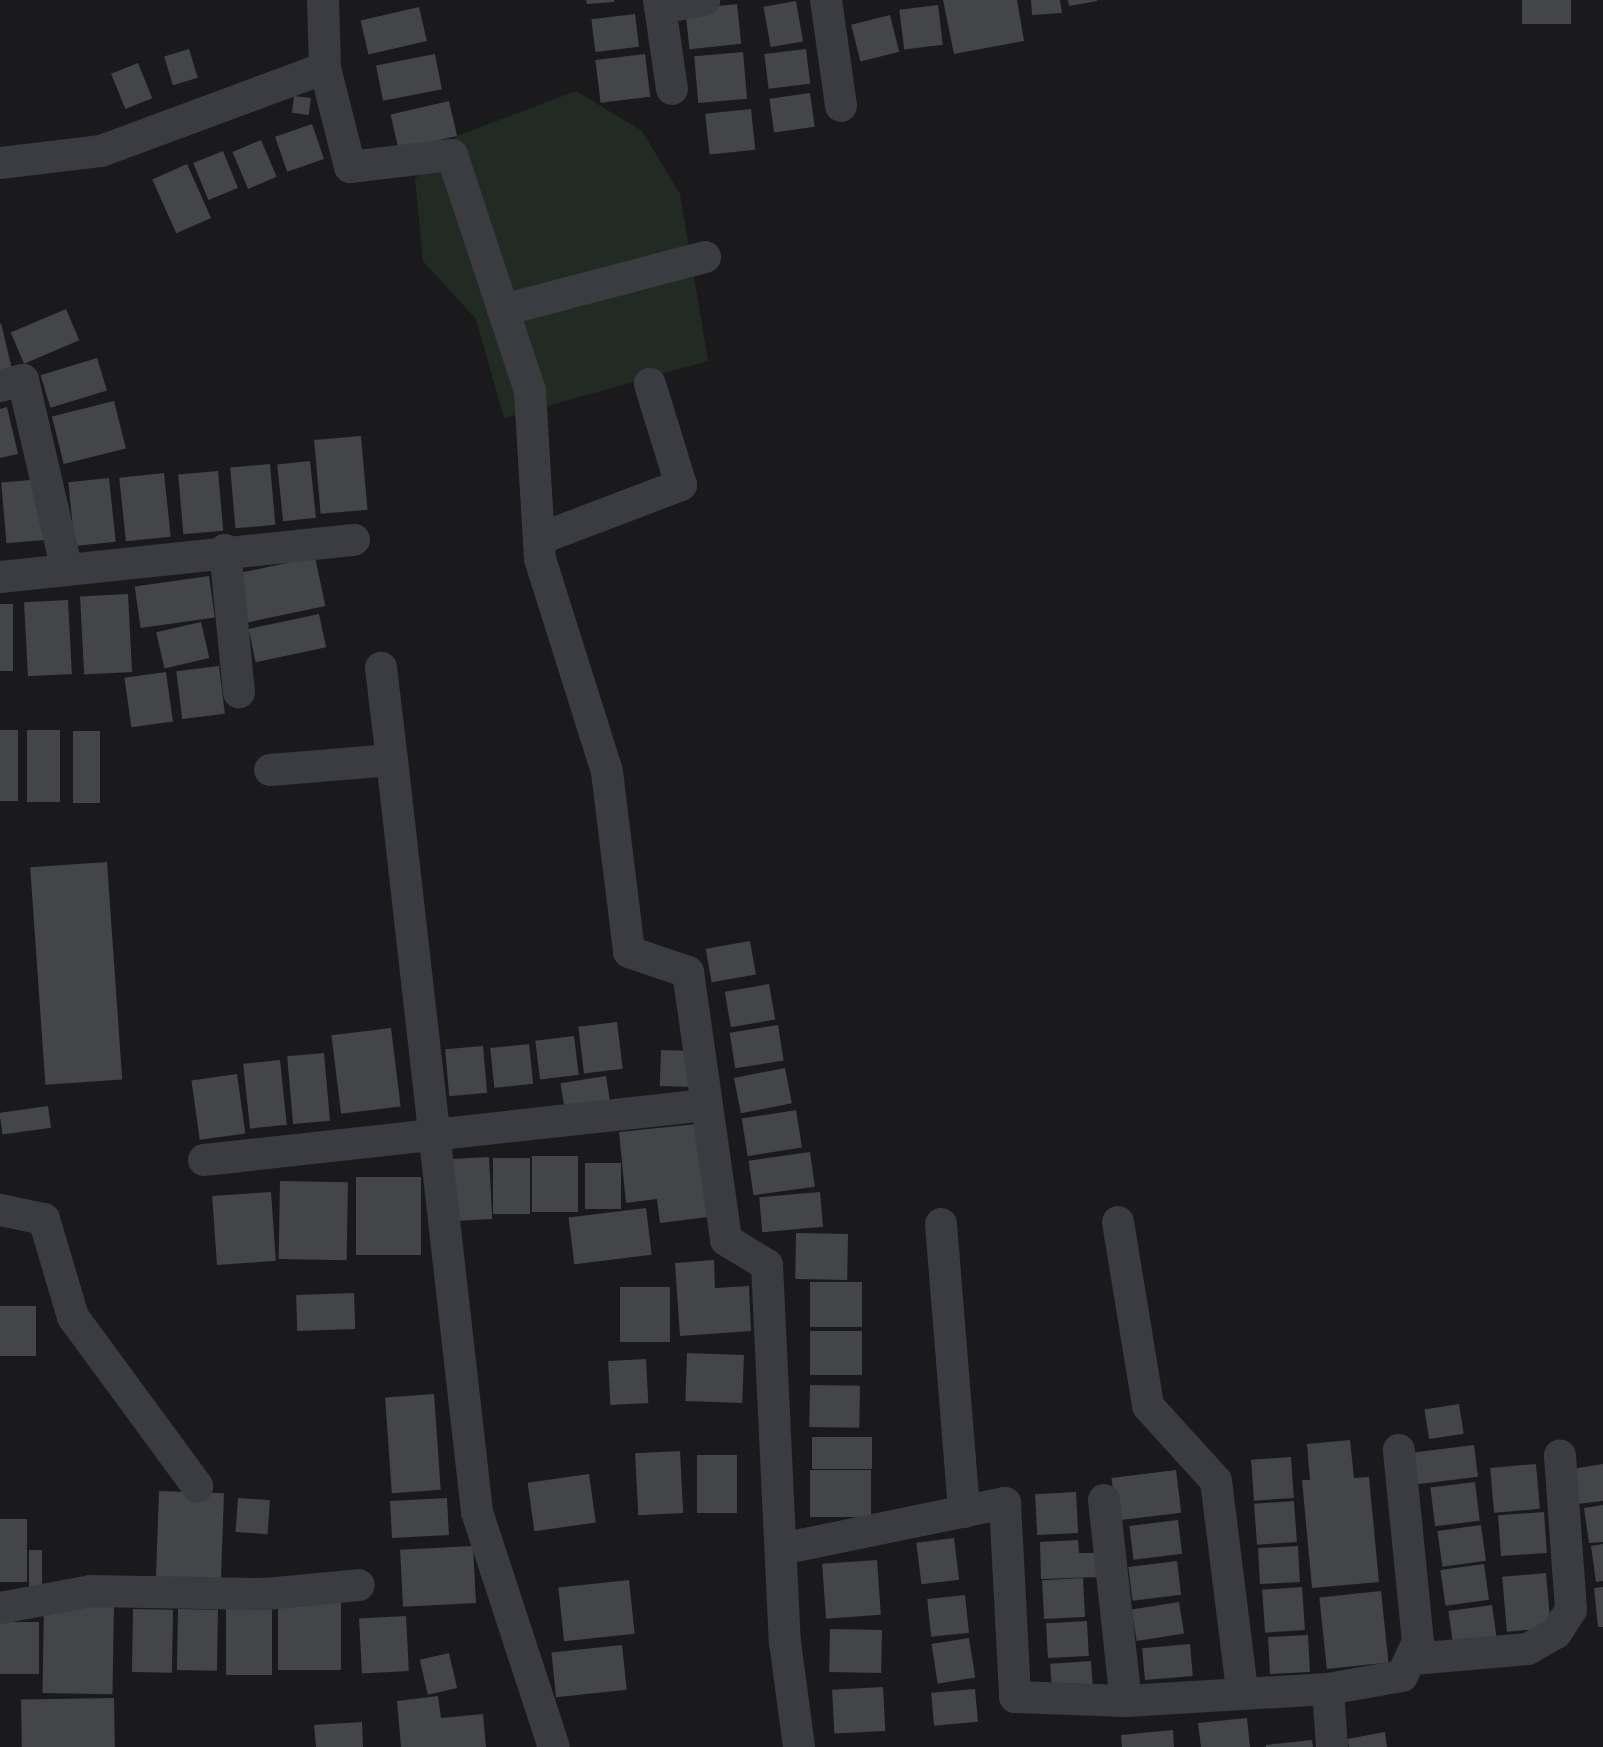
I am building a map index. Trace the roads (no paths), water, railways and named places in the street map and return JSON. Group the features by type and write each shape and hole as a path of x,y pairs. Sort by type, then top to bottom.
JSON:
{"street":[{"path":"323,0 325,68 350,167 452,155 530,391 539,539 607,772 629,952 688,972 726,1240 767,1265 781,1549 799,1747"},
{"path":"672,89 660,4 704,0"},
{"path":"826,0 841,106"},
{"path":"0,163 101,151 325,68"},
{"path":"503,310 705,257"},
{"path":"0,386 23,380 66,566"},
{"path":"539,539 681,485 650,384"},
{"path":"0,577 66,566 354,540"},
{"path":"225,550 239,692"},
{"path":"381,668 431,1136 477,1512 554,1747"},
{"path":"270,770 392,760"},
{"path":"204,1160 706,1105"},
{"path":"0,1210 44,1219 73,1317 197,1486"},
{"path":"1118,1222 1147,1406 1216,1481 1242,1691"},
{"path":"941,1224 964,1512"},
{"path":"781,1549 1005,1503 1016,1697 1126,1701 1242,1691 1328,1689 1402,1676 1413,1659 1418,1642 1399,1450"},
{"path":"1413,1659 1528,1649 1556,1633 1571,1610 1560,1455"},
{"path":"1104,1500 1126,1701"},
{"path":"0,1608 91,1591 266,1594 359,1585"},
{"path":"1328,1689 1332,1747"}]}
